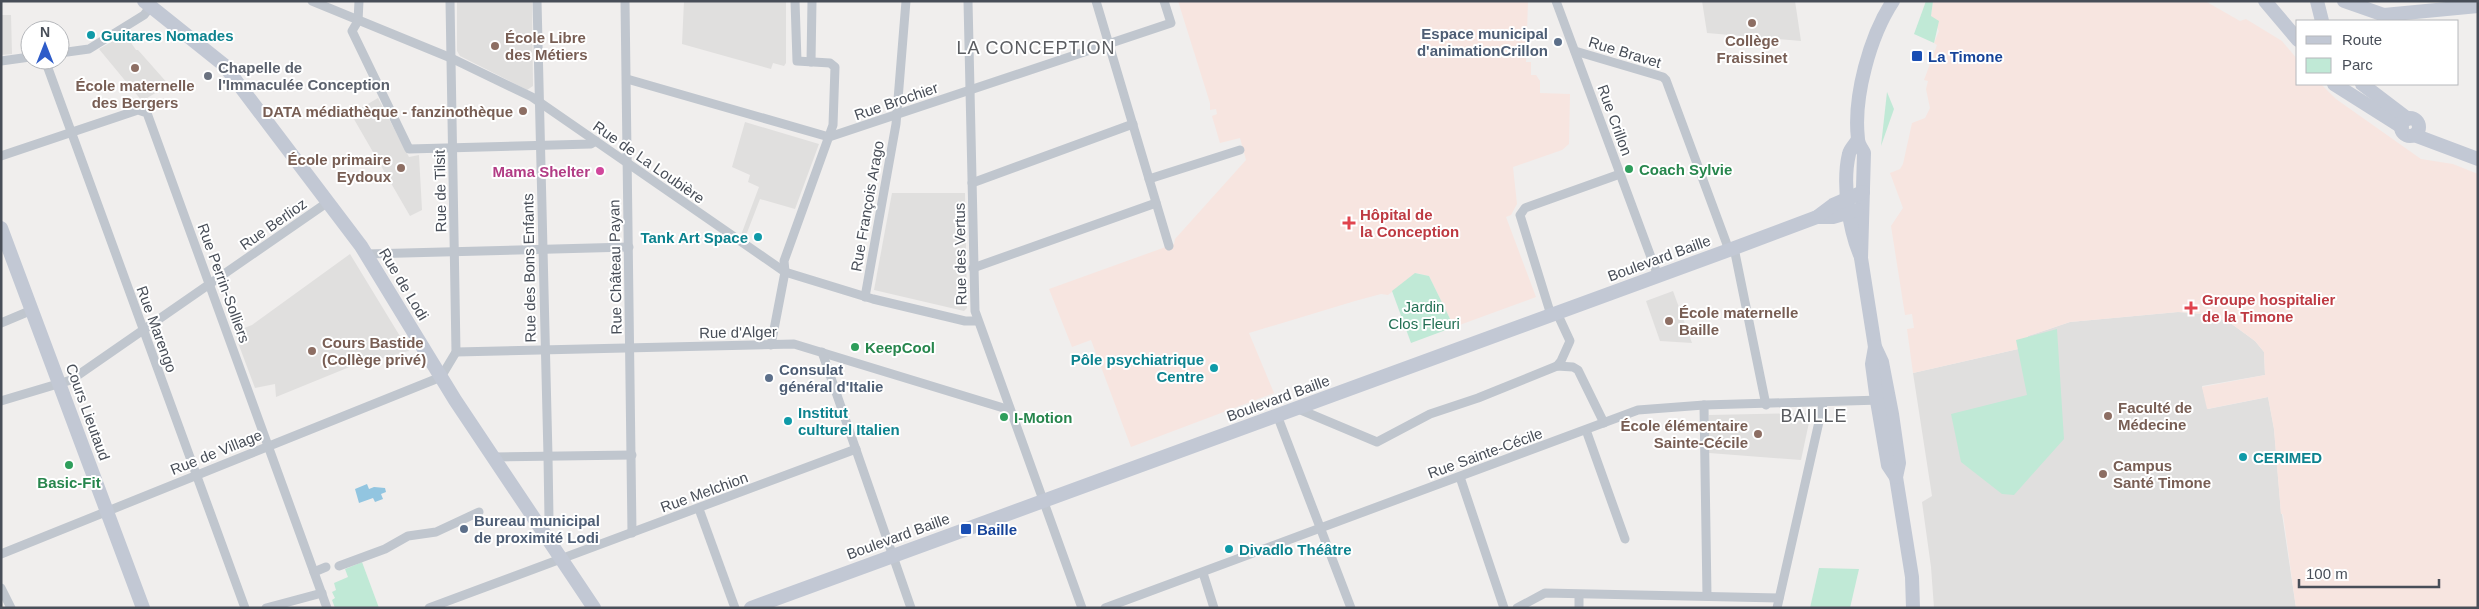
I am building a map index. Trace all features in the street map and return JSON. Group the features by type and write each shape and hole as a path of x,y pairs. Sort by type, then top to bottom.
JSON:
{"main road":[{"path":"1893,1 1869,54 1859,105 1858,141 1849,152 1853,207 1852,238 1861,258 1875,347 1872,364 1883,400 1888,465 1896,477 1912,577 1913,608"},
{"path":"2265,1 2296,38"},
{"path":"2317,1 2322,20"},
{"path":"2344,1 2384,15 2478,6"},
{"name":"Rue de Lodi","path":"148,4 224,66 328,202 366,254 441,376 542,532 594,608"},
{"path":"2336,85 2405,123"},
{"path":"2363,85 2405,123 2405,134 2417,131 2478,159"},
{"name":"Boulevard Baille","path":"751,608 1277,415 1306,412 1554,314 1816,217 1833,217 1853,207 1862,192 1864,153 1858,141"},
{"name":"Cours Lieutaud","path":"1,228 6,257 32,310 144,608"}],"street":[{"name":"Rue de La Loubière","path":"312,1 451,58 539,102 785,272 865,297 965,320 977,321"},
{"path":"359,1 358,21 352,31 409,149 591,144 596,141"},
{"name":"Rue de Tilsit","path":"450,1 456,352"},
{"name":"Rue des Bons Enfants","path":"537,1 549,519 542,532"},
{"name":"Rue Château Payan","path":"625,1 632,533"},
{"path":"771,345 785,272 784,260 833,125 835,67 830,63 797,61 795,58 795,1"},
{"path":"811,62 812,1"},
{"name":"Rue François Arago","path":"865,297 897,115 906,1"},
{"name":"Rue des Vertus","path":"968,1 974,311 1082,608"},
{"path":"1096,1 1169,246"},
{"name":"Rue Brochier","path":"829,137 1170,23 1164,1"},
{"name":"Rue Crillon","path":"1556,1 1658,276"},
{"path":"70,52 89,49 144,15 148,4"},
{"name":"Rue Bravet","path":"1575,51 1666,80 1731,249"},
{"path":"1,61 20,58"},
{"name":"Rue Marengo","path":"49,70 244,608"},
{"path":"627,79 829,137"},
{"name":"Rue Perrin-Solliers","path":"1,156 138,110 147,113 327,608"},
{"path":"972,183 1133,124"},
{"path":"1149,179 1240,150"},
{"path":"1557,366 1570,341 1554,314 1520,220 1520,215 1526,208 1620,174"},
{"name":"Rue Berlioz","path":"1,401 71,380 328,202"},
{"path":"973,268 1156,203"},
{"path":"366,254 629,247"},
{"path":"1731,249 1766,405"},
{"path":"1,323 32,310"},
{"name":"Rue d'Alger","path":"456,352 794,344 1010,410"},
{"path":"441,376 456,352"},
{"path":"822,352 856,449 860,466 911,608"},
{"path":"1306,412 1377,442 1440,410 1478,398 1557,366 1573,367 1578,370 1604,423"},
{"name":"Rue de Village","path":"1,554 441,376"},
{"name":"Rue Sainte-Cécile","path":"1105,608 1643,409 1704,405 1823,404 1883,400"},
{"path":"1777,608 1823,404"},
{"path":"1704,405 1707,596"},
{"path":"1277,415 1351,608"},
{"path":"1586,430 1625,539"},
{"name":"Rue Melchion","path":"430,608 856,449"},
{"path":"494,457 632,455"},
{"path":"1460,478 1504,608"},
{"path":"699,509 735,608"},
{"path":"339,566 385,549 408,536 436,532 479,512"},
{"path":"314,572 326,567"},
{"path":"1203,572 1214,608"},
{"path":"1,588 11,608"},
{"path":"266,608 322,593"},
{"path":"1517,608 1545,593 1779,598"},
{"path":"1579,595 1579,608"}],"shaded area":[{"name":"École Libre des Métiers","path":"457,1 532,1 533,86 527,90 460,56 457,51"},
{"path":"684,1 786,1 786,63 784,66 773,63 771,69 682,44"},
{"name":"Hôpital de la Conception","path":"1178,1 1528,1 1526,62 1531,62 1531,75 1536,75 1540,81 1540,93 1570,94 1569,144 1562,150 1513,167 1517,204 1511,215 1506,217 1536,297 1454,327 1429,276 1416,273 1388,295 1381,294 1355,301 1249,333 1274,393 1131,447 1091,340 1072,347 1049,289 1174,244 1175,239 1246,160 1240,138 1220,143 1212,116 1217,114 1216,109 1210,110 1210,103"},
{"name":"Collège Fraissinet","path":"1702,1 1795,1 1801,41 1707,33"},
{"name":"Groupe hospitalier de la Timone","path":"1933,1 2205,1 2240,21 2246,19 2282,41 2296,58 2296,85 2322,85 2336,99 2421,159 2453,164 2478,174 2478,608 2296,608 2283,514 2281,514 2274,429 2268,397 2207,409 2202,387 2265,375 2264,352 2255,341 2229,322 2204,314 2178,312 2070,322 2028,336 2027,347 1913,373 1907,329 1914,328 1912,314 1905,315 1891,226 1903,208 1890,173 1900,169 1903,164 1912,123 1925,118 1930,108 1926,89 1928,81 1924,80 1937,45 1934,43 1939,31 1931,16"},
{"path":"1,15 11,15 12,54 1,55"},
{"name":"École maternelle des Bergers","path":"125,34 136,50 169,85 142,101 99,49"},
{"name":"École primaire Eydoux","path":"378,98 409,157 419,155 422,210 410,216 351,114"},
{"path":"745,122 819,144 795,209 760,199 745,238 741,235 759,187 748,182 750,175 732,167"},
{"path":"892,193 965,193 967,308 964,311 874,290"},
{"path":"350,254 409,351 352,366 276,397 275,384 255,388 234,332 252,325"},
{"name":"École maternelle Baille","path":"1673,291 1692,343 1660,341 1646,301"},
{"name":"Campus Santé Timone","path":"2178,312 2204,314 2229,322 2255,341 2264,352 2265,375 2202,386 2208,409 2268,397 2274,429 2281,513 2296,608 1934,608 1931,567 1922,502 1932,496 1913,373 2027,347 2028,336 2070,322"},
{"name":"École élémentaire Sainte-Cécile","path":"1811,413 1801,460 1709,453 1709,415"}],"green space":[{"path":"1926,1 1933,1 1931,16 1939,21 1934,43 1914,34"},
{"path":"1887,92 1894,109 1881,146"},
{"name":"Jardin Clos Fleuri","path":"1415,273 1429,276 1454,327 1411,343 1392,291"},
{"path":"2057,329 2064,439 2014,495 2002,494 1961,462 1951,414 2027,395 2016,340"},
{"path":"362,562 379,608 335,608 332,600 335,598 332,592 336,590 334,583 348,577 345,569"},
{"path":"1819,568 1859,569 1850,608 1810,608"}],"water":[{"path":"367,484 369,489 374,487 385,488 386,492 381,494 383,499 375,502 373,498 359,503 355,489"}],"place":[{"name":"Collège Fraissinet","path":"1752,23"},
{"name":"Guitares Nomades","path":"91,35"},
{"name":"Espace municipal d'animationCrillon","path":"1558,42"},
{"name":"École Libre des Métiers","path":"495,46"},
{"name":"La Timone","path":"1917,56"},
{"name":"École maternelle des Bergers","path":"135,68"},
{"name":"Chapelle de l'Immaculée Conception","path":"208,76"},
{"name":"DATA médiathèque - fanzinothèque","path":"523,111"},
{"name":"École primaire Eydoux","path":"401,168"},
{"name":"Coach Sylvie","path":"1629,169"},
{"name":"Mama Shelter","path":"600,171"},
{"name":"Hôpital de la Conception","path":"1349,223"},
{"name":"Tank Art Space","path":"758,237"},
{"name":"Groupe hospitalier de la Timone","path":"2191,308"},
{"name":"École maternelle Baille","path":"1669,321"},
{"name":"KeepCool","path":"855,347"},
{"name":"Cours Bastide (Collège privé)","path":"312,351"},
{"name":"Pôle psychiatrique Centre","path":"1214,368"},
{"name":"Consulat général d'Italie","path":"769,378"},
{"name":"Faculté de Médecine","path":"2108,416"},
{"name":"I-Motion","path":"1004,417"},
{"name":"Institut culturel Italien","path":"788,421"},
{"name":"École élémentaire Sainte-Cécile","path":"1758,434"},
{"name":"CERIMED","path":"2243,457"},
{"name":"Basic-Fit","path":"69,465"},
{"name":"Campus Santé Timone","path":"2103,474"},
{"name":"Bureau municipal de proximité Lodi","path":"464,529"},
{"name":"Baille","path":"966,529"},
{"name":"Divadlo Théâtre","path":"1229,549"}],"district":[{"name":"LA CONCEPTION","path":"1036,48"},
{"name":"BAILLE","path":"1814,416"}]}
